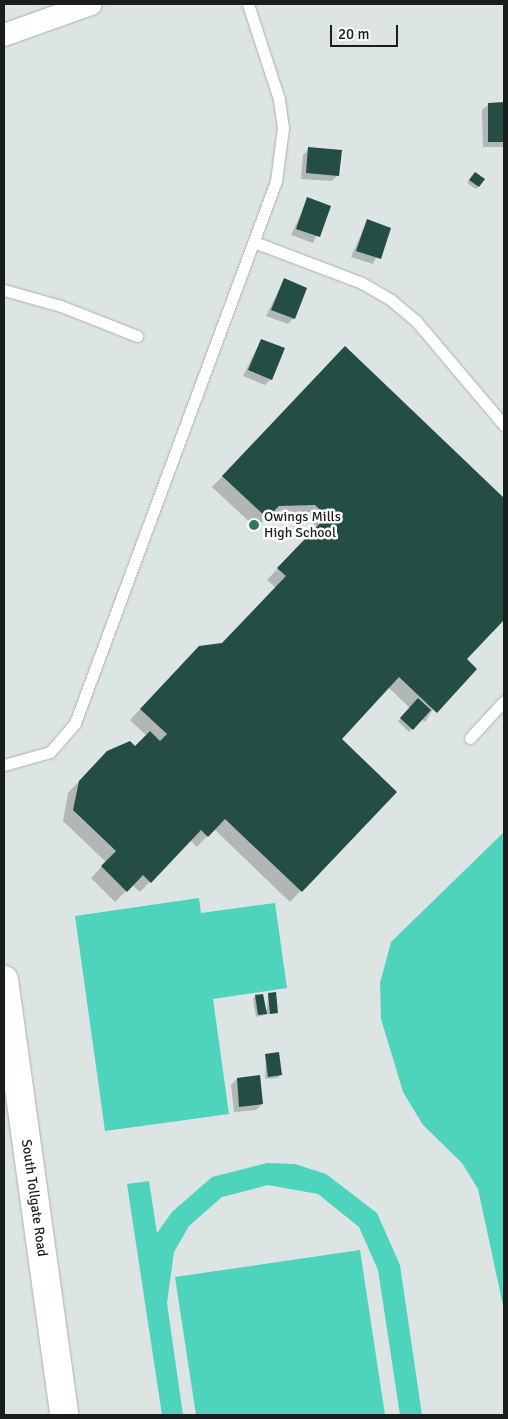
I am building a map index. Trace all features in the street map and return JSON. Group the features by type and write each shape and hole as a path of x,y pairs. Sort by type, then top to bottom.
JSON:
{"street":[{"path":"4,35 92,4"},
{"name":"South Tollgate Road","path":"4,980 64,1415"}],"lane":[{"path":"4,765 50,752 75,722 276,181 283,128 271,72 248,4"},
{"path":"254,242 362,283 391,300 416,321 504,425"},
{"path":"4,290 61,306 137,336"},
{"path":"470,738 504,701"}],"green space":[{"path":"504,832 504,1310 478,1189 462,1163 423,1125 403,1092 381,1019 380,983 391,942"},
{"path":"199,898 201,913 275,903 287,988 213,999 229,1114 105,1131 75,916"},
{"path":"267,1163 295,1164 326,1174 377,1213 400,1265 422,1415 400,1415 378,1270 359,1227 318,1194 268,1185 222,1197 189,1226 174,1252 167,1303 183,1415 162,1415 127,1184 149,1181 157,1233 172,1212 212,1177"},
{"path":"360,1250 385,1415 196,1415 175,1277"}],"building":[{"path":"504,102 504,142 488,142 488,103"},
{"path":"308,147 342,150 339,176 306,173"},
{"path":"475,172 485,179 479,187 469,180"},
{"path":"307,197 331,206 320,237 296,229"},
{"path":"367,219 391,228 381,259 356,251"},
{"path":"284,278 307,288 295,319 271,310"},
{"path":"261,339 285,348 272,380 248,370"},
{"path":"345,346 504,498 504,620 467,659 477,669 437,713 399,677 342,739 397,792 302,892 225,819 208,837 201,830 151,883 143,875 127,892 101,866 116,851 73,810 79,781 107,751 130,741 135,746 150,731 160,741 167,734 140,709 199,646 222,643 286,576 277,568 327,516 315,505 279,506 267,518 222,476"},
{"path":"418,698 431,710 413,730 400,718"},
{"path":"276,992 278,1013 270,1014 268,993"},
{"path":"263,994 267,1014 258,1015 255,995"},
{"path":"279,1052 282,1075 268,1077 265,1054"},
{"path":"260,1075 263,1104 239,1107 237,1078"}],"place":[{"name":"Owings Mills High School","path":"254,525"}]}
